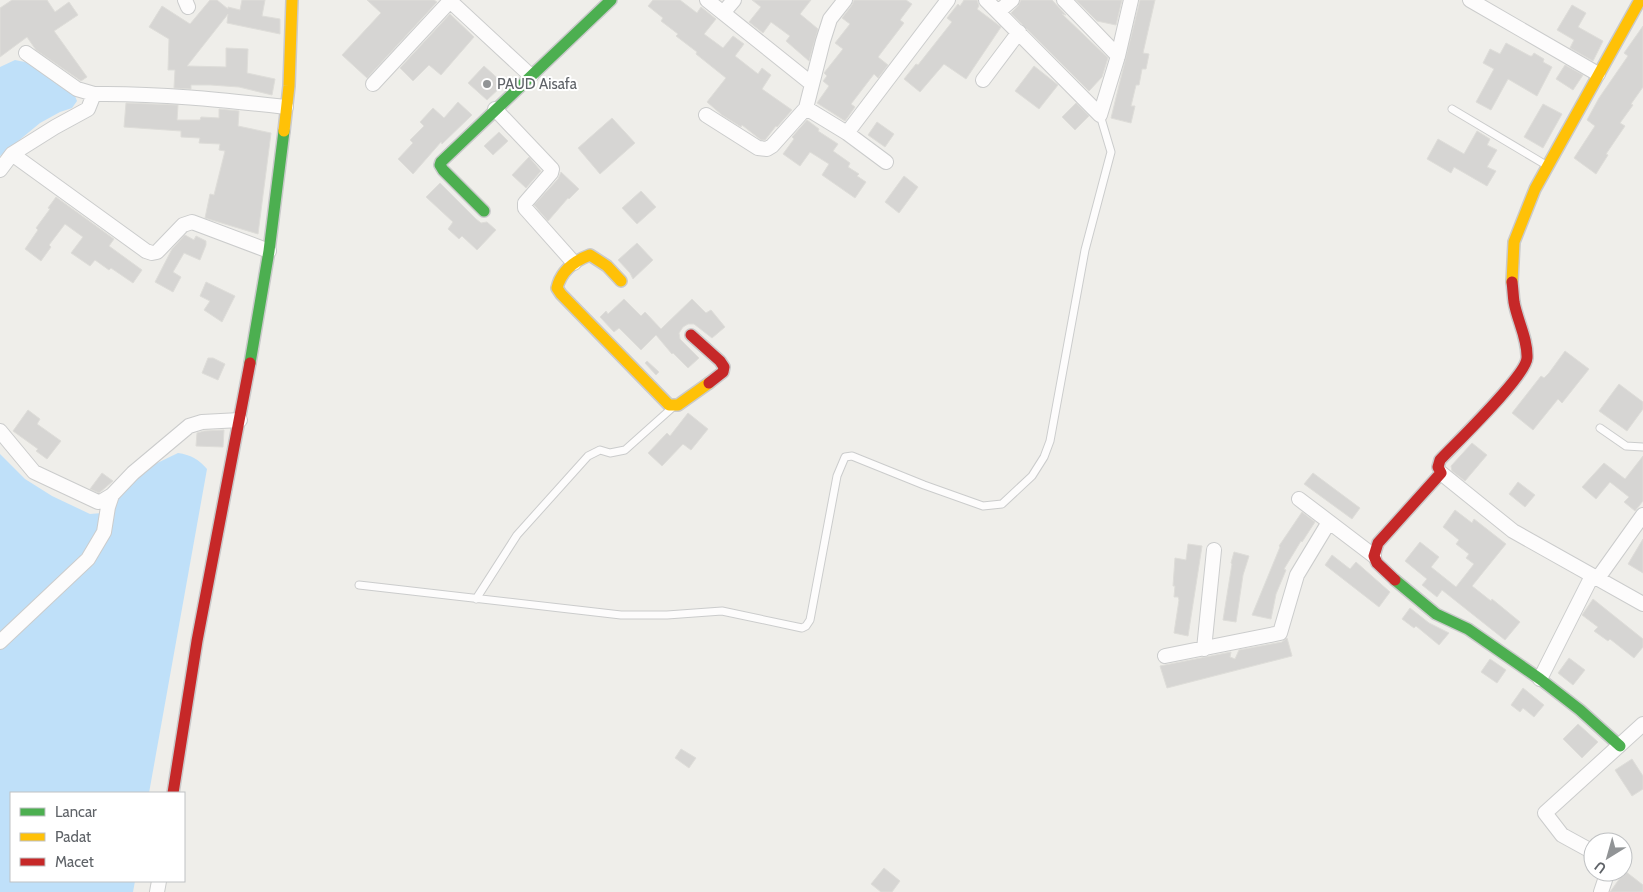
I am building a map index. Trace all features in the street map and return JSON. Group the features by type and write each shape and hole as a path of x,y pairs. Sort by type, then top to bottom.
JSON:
{"street":[{"path":"172,792 197,641 240,420 269,251 286,107 294,6 292,0"},
{"path":"373,84 449,0 531,76"},
{"path":"484,211 440,165 441,162 495,108 611,0"},
{"path":"707,0 812,84"},
{"path":"723,13 734,0"},
{"path":"706,115 758,148 767,149 777,141 806,108 822,41 830,19 845,0"},
{"path":"986,0 1100,115 1118,56 1131,0"},
{"path":"998,12 1012,0"},
{"path":"1064,0 1118,56"},
{"path":"1470,0 1598,74"},
{"path":"1640,0 1535,189 1514,242 1512,288 1526,346 1528,358 1525,366 1509,386 1440,460 1438,467 1441,473 1513,530 1643,604"},
{"path":"847,132 941,2"},
{"path":"983,80 1019,32"},
{"path":"26,53 77,89 94,94 135,93 286,107"},
{"path":"0,170 12,154 55,126 88,109 94,94"},
{"path":"495,108 552,169 524,205 574,264"},
{"path":"806,108 847,132 886,162"},
{"path":"12,154 90,211 152,253 157,252 184,225 192,222 269,251"},
{"path":"621,281 608,266 592,255 582,258 574,264 559,279 557,288 560,294 667,404 678,405 724,370 720,361 691,335"},
{"path":"0,642 88,559 104,532 111,498 133,473 189,426 202,422 240,420"},
{"path":"0,431 34,472 94,500 102,501 111,498"},
{"path":"1374,556 1378,543 1441,473"},
{"path":"1299,499 1374,556 1377,563 1392,578 1436,614 1468,629 1540,679 1580,710 1620,746"},
{"path":"1540,679 1595,577 1643,515"},
{"path":"1164,656 1280,633 1297,575 1329,522"},
{"path":"1204,649 1214,550"},
{"path":"1583,847 1562,835 1545,813 1643,724"}],"lane":[{"path":"1452,109 1548,167"},
{"path":"359,585 620,615 667,615 722,611 802,628 810,620 838,476 845,457 852,456 983,506 1002,504 1032,476 1044,457 1050,441 1086,250 1111,152 1100,115"},
{"path":"476,599 518,535 588,456 600,450 610,453 625,450 675,406"},
{"path":"1600,428 1626,446 1643,447"}],"water":[{"path":"15,60 30,63 73,91 77,101 72,108 40,123 0,156 0,67"},
{"path":"178,453 194,458 207,469 149,792 10,792 10,882 135,882 133,892 0,892 0,454 25,479 52,496 90,514 102,513 121,491 151,466"}],"building":[{"path":"12,0 47,0 55,12 69,2 78,15 54,31 87,77 81,81 36,50 27,37 0,57 0,8"},
{"path":"210,0 217,0 228,9 228,7 240,10 242,0 265,0 262,16 280,19 280,34 227,23 228,14 187,66 226,67 226,48 248,49 247,73 275,79 272,95 239,87 211,85 191,85 191,89 174,88 175,70 168,70 169,39 149,27 162,6 190,24"},
{"path":"367,0 434,0 437,2 367,78 342,55 381,13"},
{"path":"653,0 680,0 697,13 701,7 716,19 704,34 723,48 733,36 744,44 735,56 758,74 762,68 771,75 762,89 792,110 765,140 761,140 742,125 741,127 722,115 707,102 726,78 696,54 697,52 676,36 678,34 661,21 663,18 648,6"},
{"path":"752,0 811,0 800,14 818,29 809,61 786,41 790,36 771,22 763,33 749,22 761,7"},
{"path":"854,0 906,0 912,4 900,20 904,23 878,57 888,65 878,78 874,74 851,104 855,107 845,121 817,103 829,86 823,81 827,76 824,73 843,49 835,43 850,24 842,18"},
{"path":"964,0 977,0 979,6 977,9 1001,27 966,79 944,64 920,92 904,79 916,64 918,65 952,22 947,18 958,4 960,6"},
{"path":"1021,0 1052,0 1066,15 1062,14 1108,58 1102,77 1089,91 1011,13"},
{"path":"1076,0 1122,0 1116,25 1097,21"},
{"path":"1140,0 1155,0 1143,53 1149,54 1146,69 1142,69 1139,85 1136,85 1131,106 1135,106 1131,123 1111,118"},
{"path":"1572,5 1586,13 1578,27 1603,41 1593,61 1570,48 1574,40 1557,30"},
{"path":"450,14 474,37 441,75 429,65 413,81 400,68"},
{"path":"1643,26 1643,87 1620,123 1625,126 1606,154 1608,155 1596,174 1574,158 1595,126 1587,120 1599,98 1628,56 1624,53"},
{"path":"1506,43 1530,56 1534,53 1544,59 1543,62 1552,67 1537,96 1508,79 1491,110 1476,102 1494,69 1483,63 1490,49 1500,54"},
{"path":"1565,65 1583,75 1573,90 1556,79"},
{"name":"PAUD Aisafa","path":"484,66 504,84 487,100 468,83"},
{"path":"1034,66 1058,85 1039,109 1015,91"},
{"path":"458,102 472,115 442,144 441,142 413,174 398,159 413,143 410,140 424,126 420,122 433,108 444,118"},
{"path":"126,103 178,105 177,120 200,120 201,117 219,118 219,109 239,111 238,126 271,133 258,234 205,218 210,194 214,195 225,151 219,150 220,144 199,143 200,138 181,137 181,131 124,127"},
{"path":"1076,103 1089,116 1075,130 1062,117"},
{"path":"1543,104 1562,114 1543,148 1524,137"},
{"path":"612,118 635,143 600,174 578,148"},
{"path":"807,120 819,129 818,131 838,144 833,151 850,163 848,167 859,174 857,176 866,182 855,198 822,175 829,164 810,152 800,166 783,154 794,139 792,137"},
{"path":"877,122 894,134 885,147 868,135"},
{"path":"1477,131 1490,139 1487,145 1497,150 1487,167 1496,171 1487,186 1454,167 1451,173 1427,159 1438,139 1464,154"},
{"path":"499,132 508,141 493,155 484,146"},
{"path":"529,157 541,171 526,188 512,175"},
{"path":"561,172 579,189 568,198 548,221 534,205 558,179"},
{"path":"904,176 918,187 899,213 885,202"},
{"path":"440,183 476,219 481,223 487,222 496,230 477,250 462,236 459,239 448,229 453,222 426,197"},
{"path":"641,191 656,207 637,224 622,208"},
{"path":"56,197 114,239 109,246 142,270 133,283 95,260 90,266 71,253 83,237 65,224 49,245 51,247 41,261 25,249"},
{"path":"185,235 194,240 196,236 206,241 206,245 200,260 184,253 173,272 181,277 173,292 155,282 172,249"},
{"path":"637,243 653,260 633,279 618,260"},
{"path":"206,282 235,296 222,322 204,310 210,301 200,296"},
{"path":"624,299 641,316 645,312 661,329 692,299 706,313 711,310 725,327 712,338 694,324 688,324 683,327 679,333 680,339 699,358 688,368 672,354 656,335 641,350 619,328 614,332 600,317 606,311 608,314"},
{"path":"1565,351 1589,369 1562,403 1558,399 1533,430 1512,413 1541,376 1544,378 1549,373"},
{"path":"208,358 213,358 225,364 218,380 202,373"},
{"path":"647,361 659,372 656,375 645,363"},
{"path":"1619,384 1643,402 1643,409 1627,431 1599,411"},
{"path":"28,410 40,419 37,424 61,441 47,459 36,451 38,449 13,431"},
{"path":"688,413 708,429 691,450 683,444 662,466 648,453 667,433 670,436"},
{"path":"224,430 223,447 196,446 197,433"},
{"path":"1472,443 1487,455 1465,481 1452,471 1451,466"},
{"path":"1643,456 1643,501 1635,511 1624,502 1629,497 1610,482 1596,499 1582,487 1604,463 1625,479"},
{"path":"102,473 113,481 99,493 90,489"},
{"path":"1313,473 1360,508 1352,519 1304,484"},
{"path":"1518,482 1535,495 1525,507 1509,494"},
{"path":"1455,510 1472,523 1474,519 1506,544 1472,586 1491,601 1492,599 1520,622 1505,640 1442,590 1437,597 1422,585 1427,579 1405,561 1420,542 1439,557 1431,567 1456,587 1474,564 1466,558 1469,554 1456,544 1459,540 1443,527"},
{"path":"1302,512 1315,522 1284,569 1286,570 1276,594 1271,619 1252,615 1279,546"},
{"path":"1643,539 1643,573 1628,564"},
{"path":"1188,544 1202,546 1188,636 1174,633 1179,600 1178,597 1174,597 1175,586 1173,586 1175,558 1186,560"},
{"path":"1234,552 1249,556 1243,575 1236,622 1223,620"},
{"path":"1332,555 1350,569 1356,562 1390,592 1379,607 1325,565"},
{"path":"1593,599 1643,639 1643,647 1634,658 1610,639 1608,641 1594,631 1598,627 1582,615"},
{"path":"1410,608 1429,623 1449,633 1439,645 1416,626 1414,628 1402,619"},
{"path":"1287,638 1292,656 1167,688 1160,666 1231,652 1230,657 1235,659 1239,650 1282,642"},
{"path":"1569,658 1585,670 1573,685 1558,673"},
{"path":"1490,659 1506,670 1497,683 1481,672"},
{"path":"1523,688 1544,705 1534,717 1523,708 1520,712 1511,705"},
{"path":"1578,724 1598,742 1582,758 1563,739"},
{"path":"681,749 696,758 689,768 675,758"},
{"path":"1632,759 1643,776 1643,789 1632,796 1615,770"},
{"path":"884,868 900,881 892,892 881,892 871,884"},
{"path":"1633,877 1643,885 1643,892 1610,892 1617,882 1633,882"}],"traffic: fast":[{"path":"484,211 443,170 440,165 441,162 611,0"},
{"path":"250,363 269,251 284,131"},
{"path":"1395,580 1436,614 1468,629 1540,679 1580,710 1620,746"}],"traffic: slow":[{"path":"284,131 289,86 292,0"},
{"path":"1512,282 1514,242 1535,189 1640,0"},
{"path":"621,281 607,266 590,255 569,267 557,288 669,405 678,405 709,383"}],"traffic: jam":[{"path":"1395,580 1377,563 1374,556 1378,543 1441,473 1438,467 1440,460 1503,394 1524,367 1527,351 1515,309 1512,282"},
{"path":"691,335 720,361 724,367 723,372 709,383"},
{"path":"173,792 197,641 250,363"}],"place":[{"name":"PAUD Aisafa","path":"487,84"}]}
